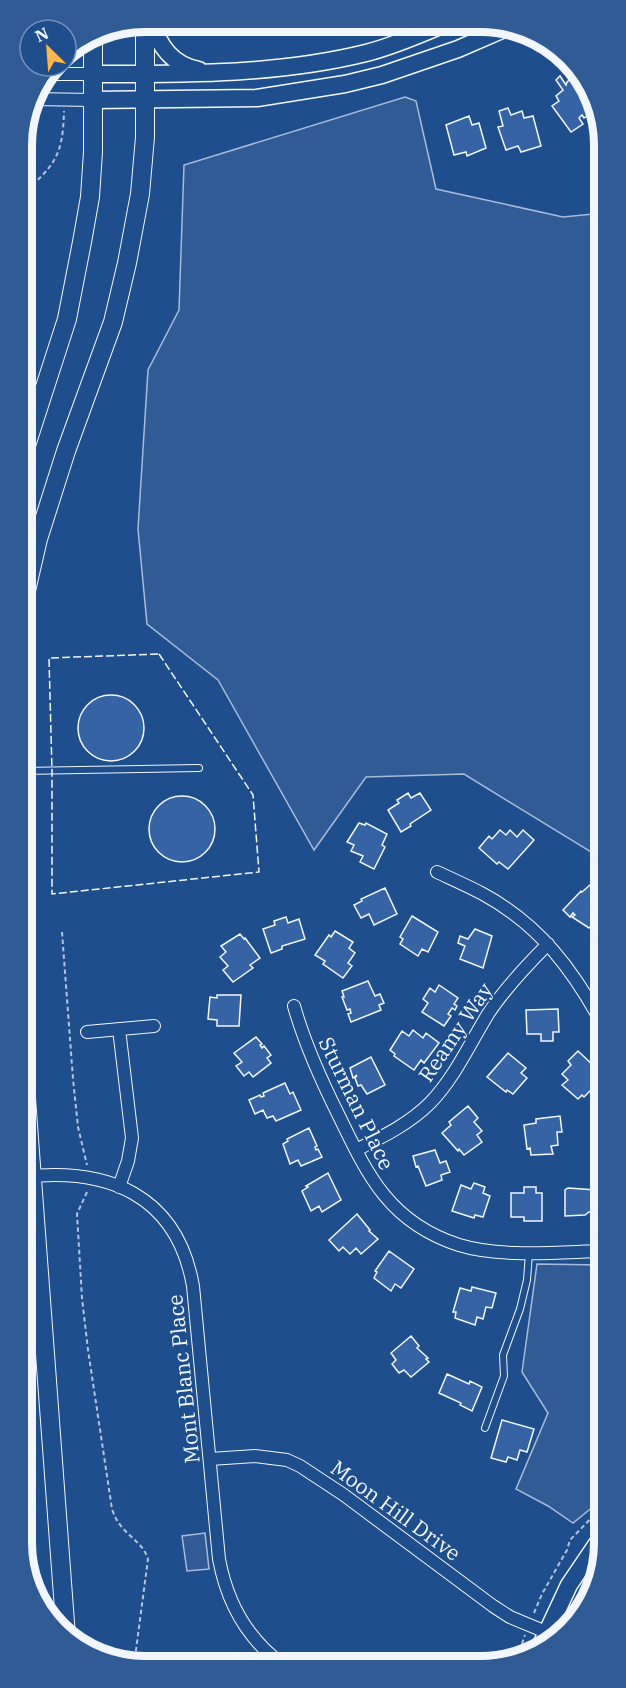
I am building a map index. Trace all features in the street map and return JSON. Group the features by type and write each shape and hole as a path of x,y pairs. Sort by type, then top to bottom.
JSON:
{"main road":[{"path":"32,567 59,473 115,312 140,194 146,99 146,32"},
{"path":"154,32 167,54 187,68 212,73"},
{"path":"94,74 212,73 276,68 368,52 422,32"},
{"path":"93,100 257,98 345,84 382,75 458,49 497,32"},
{"path":"32,427 67,319 90,197 93,152 93,43"},
{"path":"32,1225 65,1625"},
{"path":"543,1638 568,1585 594,1548"}],"street":[{"path":"78,74 94,74"},
{"path":"41,99 93,100"},
{"path":"437,872 508,909 548,944 568,966 594,1009"},
{"name":"Reamy Way","path":"356,1150 395,1130 429,1104 454,1074 503,992 548,944"},
{"name":"Sturman Place","path":"294,1006 303,1038 316,1070 370,1177 402,1214 437,1236 460,1245 483,1250 594,1251"},
{"path":"87,1032 154,1026"},
{"path":"119,1029 132,1138 129,1161 119,1187"},
{"name":"Mont Blanc Place","path":"32,1177 88,1178 119,1187 151,1204 175,1233 187,1260 193,1286 219,1559 228,1594 246,1628 257,1643 272,1656"},
{"name":"Moon Hill Drive","path":"210,1459 255,1456 287,1460 300,1466 344,1495 493,1606 543,1638"}],"lane":[{"path":"32,771 199,768"},
{"path":"485,1428 504,1376 503,1355 520,1309 527,1280 530,1252"}],"path":[{"path":"32,186 42,177 57,156 63,137 64,105"},
{"path":"62,932 78,1127 87,1163 88,1178 87,1192 77,1214 88,1350 112,1509 116,1522 146,1550 148,1559 135,1656"},
{"path":"533,1615 570,1540 594,1515"},
{"path":"520,1650 526,1633"}],"shaded area":[{"path":"405,97 416,101 436,189 563,217 594,214 594,854 464,774 366,777 314,850 218,680 147,624 138,529 148,370 179,310 184,165"},
{"path":"537,1264 594,1265 594,1506 573,1523 516,1489 548,1413 522,1372"},
{"path":"205,1533 209,1569 187,1571 182,1536"}],"building":[{"path":"560,76 566,85 572,78 589,108 590,114 579,118 583,124 571,132 552,106 559,101 556,96 563,90 556,80"},
{"path":"508,108 511,115 522,111 524,118 533,116 541,146 521,152 518,146 506,150 498,127 503,126 499,111"},
{"path":"469,116 472,125 479,123 486,148 467,156 466,152 454,155 446,125"},
{"path":"111,695 124,698 134,705 141,715 144,728 141,741 134,751 124,758 111,761 98,758 88,751 81,741 78,728 81,715 88,705 98,698"},
{"path":"408,793 411,798 420,793 431,810 401,832 388,810"},
{"path":"182,796 195,799 205,806 212,816 215,829 212,842 205,852 195,859 182,862 169,859 159,852 152,842 149,829 152,816 159,806 169,799"},
{"path":"359,823 365,825 366,823 387,834 382,845 385,847 374,869 360,862 363,856 351,851 354,845 347,842"},
{"path":"500,830 506,835 510,830 517,837 523,830 534,840 508,869 499,862 497,864 479,848 489,836 492,839"},
{"path":"590,885 594,888 594,923 589,928 572,917 575,915 573,913 570,917 563,910"},
{"path":"385,888 397,914 374,925 369,914 361,918 354,905 362,901 361,899"},
{"path":"412,916 438,932 428,952 422,949 418,956 400,944 403,939 400,937"},
{"path":"286,917 288,923 299,919 305,939 282,946 282,949 271,953 263,929 275,925 274,921"},
{"path":"475,929 492,936 483,968 460,959 465,946 458,943 460,936 468,939"},
{"path":"335,931 353,942 349,948 355,953 348,963 352,966 343,978 323,964 325,961 315,955 329,935 331,937"},
{"path":"240,934 260,958 250,965 253,968 233,982 223,970 228,966 220,957 226,952 221,946"},
{"path":"368,981 375,996 380,994 384,1003 379,1005 381,1010 351,1022 348,1014 351,1013 350,1009 347,1010 342,991"},
{"path":"439,985 458,998 454,1004 457,1006 455,1010 452,1008 448,1014 451,1016 444,1026 422,1012 428,1003 423,999 430,988 435,992"},
{"path":"217,995 241,995 239,1026 217,1026 217,1020 208,1019 210,997 217,998"},
{"path":"558,1009 559,1032 553,1032 553,1041 541,1041 541,1034 527,1034 526,1010"},
{"path":"413,1030 423,1038 426,1033 439,1043 424,1063 421,1060 414,1070 394,1056 395,1054 390,1050 402,1031 409,1036"},
{"path":"256,1037 262,1044 260,1045 262,1048 264,1046 271,1055 267,1058 271,1063 253,1077 249,1072 244,1076 236,1066 242,1062 234,1053"},
{"path":"578,1051 594,1066 594,1087 584,1097 582,1095 578,1099 562,1085 568,1080 562,1074 571,1065 568,1061"},
{"path":"508,1053 526,1068 521,1073 527,1078 513,1094 507,1090 506,1092 487,1077"},
{"path":"371,1057 385,1085 367,1094 361,1085 358,1086 355,1078 357,1075 353,1078 350,1068"},
{"path":"285,1083 290,1094 293,1092 301,1110 276,1121 273,1116 267,1118 263,1110 255,1114 249,1100 260,1095 264,1096 263,1093"},
{"path":"468,1106 478,1118 474,1122 482,1131 477,1135 482,1142 464,1155 442,1133 451,1125 449,1122"},
{"path":"560,1116 562,1132 557,1132 558,1145 551,1146 553,1154 531,1155 530,1148 527,1149 524,1125 536,1123 536,1119"},
{"path":"309,1128 317,1146 316,1150 318,1149 322,1157 301,1166 298,1160 290,1164 283,1144 288,1141 287,1139"},
{"path":"435,1150 440,1163 446,1161 450,1172 441,1175 442,1180 426,1186 413,1156"},
{"path":"328,1173 341,1200 322,1212 319,1206 311,1211 302,1191 308,1187 306,1186"},
{"path":"474,1183 485,1187 483,1193 490,1196 483,1217 475,1215 474,1218 452,1211 461,1185 471,1189"},
{"path":"524,1187 536,1187 536,1193 542,1193 542,1221 524,1221 524,1217 511,1217 511,1193 524,1193"},
{"path":"568,1188 594,1190 594,1212 565,1216 565,1190"},
{"path":"357,1214 378,1239 361,1254 356,1248 350,1254 343,1247 339,1251 329,1240"},
{"path":"389,1251 414,1269 401,1288 395,1284 391,1291 374,1278 377,1272 375,1271"},
{"path":"472,1287 496,1293 492,1308 486,1307 483,1319 477,1317 475,1325 455,1318 456,1312 453,1312 460,1288 471,1291"},
{"path":"411,1336 419,1346 417,1348 428,1358 426,1359 429,1362 411,1377 404,1370 399,1373 392,1364 396,1360 391,1353"},
{"path":"447,1374 482,1387 472,1411 439,1393"},
{"path":"502,1420 534,1429 527,1452 520,1450 517,1460 508,1457 506,1462 491,1458"}],"fence":[{"path":"159,654 253,795 259,872 52,894 49,658 159,654"}]}
